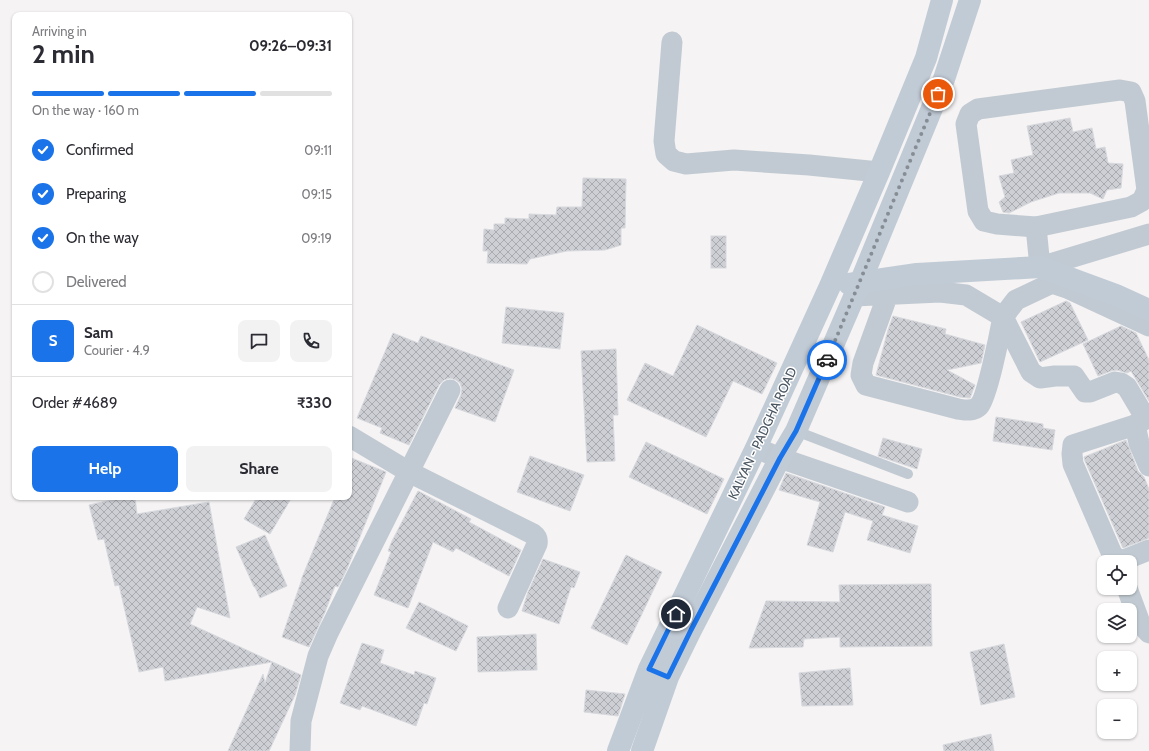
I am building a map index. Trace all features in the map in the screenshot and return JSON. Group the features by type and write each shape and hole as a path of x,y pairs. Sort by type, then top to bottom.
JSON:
{"main road":[{"name":"KALYAN - PADGHA ROAD","path":"618,751 658,673 702,559 756,448 830,286 926,58 942,0"},
{"path":"642,751 658,673 724,566 780,458 796,431 857,290 949,66 970,0"},
{"path":"926,58 949,66"},
{"path":"830,286 857,290 918,274 1040,267 1116,295 1149,310"},
{"path":"702,559 724,566"}],"street":[{"path":"672,42 664,141 666,154 674,161 686,164 734,160 809,165 879,172"},
{"path":"1120,90 1130,92 1135,101 1147,190 1142,200 1131,207 1036,227 997,224 984,220 978,211 966,124 970,114 978,109 1120,90"},
{"path":"1036,227 1040,267 1149,234"},
{"path":"888,294 863,363 861,375 866,385 958,410 970,410 979,407 985,394 1004,317 1016,300 1052,283 1067,288 1149,326"},
{"path":"857,290 888,294 940,292 966,295 1004,317 1031,372 1040,378 1074,376 1085,392 1090,392 1115,382 1121,383 1127,387 1143,420 1139,443 1149,466"},
{"path":"300,751 301,721 318,656 450,390"},
{"path":"1113,555 1073,464 1073,445 1143,420"},
{"path":"352,438 409,472 536,536 538,540 537,544 508,608"},
{"path":"756,448 780,458 908,502"},
{"path":"1136,555 1149,550"},
{"path":"1130,595 1140,623 1149,633"}],"lane":[{"path":"796,431 908,474"}],"building":[{"path":"1070,118 1073,132 1092,128 1096,149 1105,147 1108,163 1123,164 1121,188 1107,190 1103,199 1090,193 1059,193 1031,202 1009,213 1003,212 999,202 1005,197 999,176 1014,173 1011,160 1033,155 1027,126"},
{"path":"583,178 626,179 625,228 621,228 621,245 605,250 567,251 530,259 527,264 487,263 488,251 483,251 484,229 494,230 494,224 505,224 505,218 529,219 529,214 556,215 557,207 582,207"},
{"path":"711,236 726,236 726,268 711,268"},
{"path":"1066,301 1070,303 1088,340 1040,362 1021,322"},
{"path":"506,307 564,313 560,349 502,343"},
{"path":"893,316 946,329 945,334 985,345 981,363 947,370 975,385 970,398 960,397 876,375"},
{"path":"697,325 777,363 762,394 733,381 706,437 627,400 645,363 673,376"},
{"path":"1121,326 1136,333 1149,360 1149,401 1131,371 1127,373 1117,370 1098,376 1083,344"},
{"path":"393,333 418,343 421,336 514,370 495,422 455,408 462,389 460,383 450,378 444,380 439,385 409,445 380,433 382,428 357,418"},
{"path":"616,349 618,415 613,415 615,461 587,462 581,351"},
{"path":"996,417 1043,424 1043,428 1055,430 1052,450 993,441"},
{"path":"883,438 922,449 917,469 878,456"},
{"path":"1126,440 1138,471 1144,477 1149,489 1149,538 1123,548 1084,457"},
{"path":"646,442 724,479 707,514 629,477"},
{"path":"530,456 584,475 570,511 517,492"},
{"path":"352,458 386,472 347,569 338,587 335,586 309,647 282,637 302,579 301,580 334,500 352,500"},
{"path":"786,473 885,507 882,515 918,526 910,553 867,540 873,521 845,512 833,552 807,545 820,502 779,490"},
{"path":"418,491 471,519 469,522 521,550 509,576 456,548 453,552 433,542 408,608 374,595 391,552 388,551 392,541"},
{"path":"112,500 135,500 137,514 209,502 230,618 197,607 190,624 301,675 295,695 269,751 228,751 263,674 265,683 272,662 165,681 163,667 139,672 119,585 115,586 104,539 98,540 89,505"},
{"path":"255,500 290,500 270,534 244,519"},
{"path":"265,535 287,586 260,598 236,547"},
{"path":"626,555 662,572 627,645 591,628"},
{"path":"543,559 580,572 574,588 571,587 559,624 522,611 528,592"},
{"path":"931,584 932,646 840,647 840,637 804,639 803,647 749,648 766,601 840,602 839,585"},
{"path":"419,602 468,626 456,651 406,628"},
{"path":"536,634 537,670 478,672 477,637"},
{"path":"362,643 384,650 380,663 414,675 415,671 436,678 427,704 424,703 416,726 362,706 360,710 340,703"},
{"path":"1004,644 1015,697 981,705 970,652"},
{"path":"850,668 853,705 802,706 799,673"},
{"path":"586,690 625,694 618,716 584,712"},
{"path":"991,734 994,751 944,751 943,745"}],"way so far":[{"path":"827,360 938,94"}],"route":[{"path":"676,614 649,669 668,677 780,458 796,431 827,360"}]}
